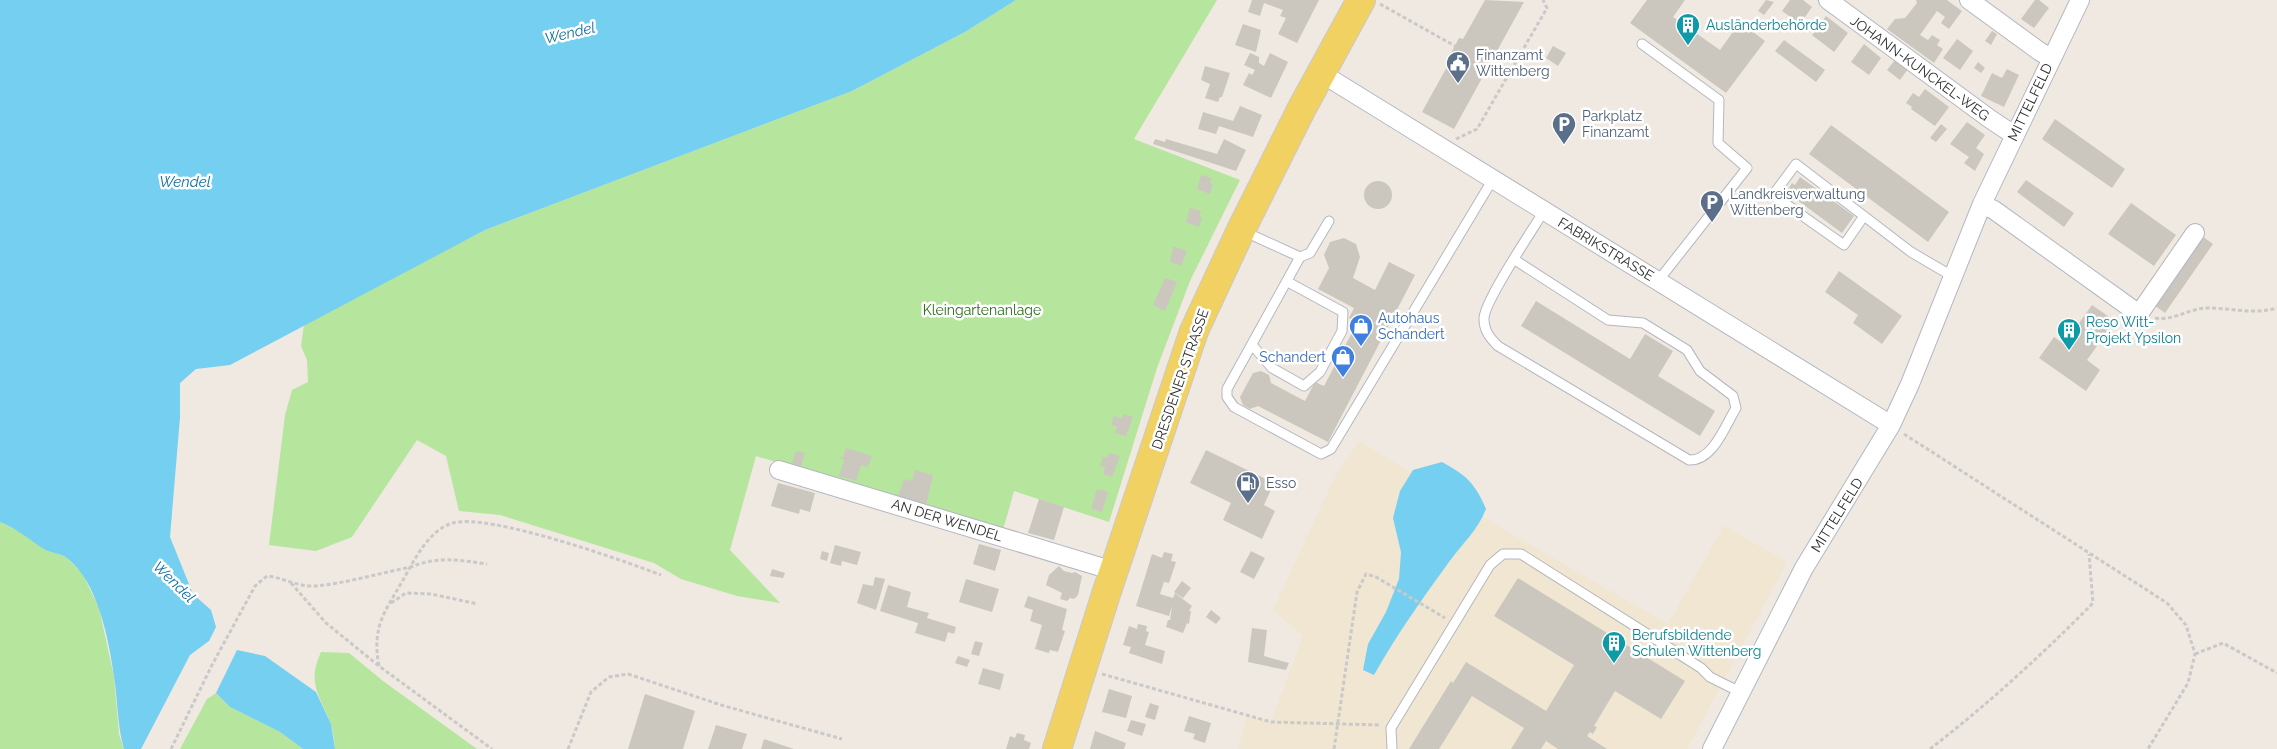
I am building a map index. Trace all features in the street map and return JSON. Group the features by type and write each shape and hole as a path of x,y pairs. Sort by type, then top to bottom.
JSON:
{"main road":[{"name":"DRESDENER STRASSE","path":"1057,749 1184,359 1212,289 1360,0"}],"street":[{"name":"JOHANN-KUNCKEL-WEG","path":"1828,0 2014,135"},
{"path":"1969,0 2038,51 2051,58"},
{"name":"MITTELFELD","path":"1712,749 1804,568 1891,425 1910,384 1982,204 2080,0"},
{"name":"FABRIKSTRASSE","path":"1321,73 1891,425"},
{"path":"1982,204 1994,210 2139,314 2195,233"},
{"name":"AN DER WENDEL","path":"779,470 1114,571"}],"lane":[{"path":"1642,44 1719,100 1718,143 1747,168 1658,281"},
{"path":"1864,216 1844,245 1774,195 1796,164 1864,216 1911,252 1952,276"},
{"path":"1329,221 1310,253 1300,257 1288,282 1227,389 1226,397 1234,407 1321,454 1331,449 1493,179"},
{"path":"1515,260 1608,320 1643,324 1687,350 1700,371 1734,396 1736,408 1709,452 1702,458 1689,460 1498,346 1490,338 1483,317 1491,297 1544,211"},
{"path":"1241,230 1300,257"},
{"path":"1252,346 1272,368 1304,386 1320,372 1342,330 1343,312 1288,282"},
{"path":"1392,749 1391,728 1490,565 1503,554 1521,554 1701,668 1710,677 1740,692"}],"path":[{"path":"1373,0 1455,46"},
{"path":"1453,140 1477,129 1546,8 1543,0"},
{"path":"2139,314 2166,320 2206,308 2234,311 2277,308"},
{"path":"1891,425 2167,603 2186,625 2195,654 2188,682 2148,749"},
{"path":"379,666 375,647 379,623 388,605 434,534 452,523 470,522 520,531 632,564 661,575"},
{"path":"1930,749 2038,658 2093,603 2089,553"},
{"path":"291,584 315,586 411,567 424,561 446,558 487,564"},
{"path":"1334,749 1357,592 1366,574 1376,577 1454,623"},
{"path":"171,749 212,665 255,586 267,576 279,578 291,584 326,623 379,666 492,749"},
{"path":"388,605 406,593 431,594 478,604"},
{"path":"2195,654 2222,643 2277,673"},
{"path":"1083,668 1271,722 1381,725 1391,728"},
{"path":"568,749 591,692 609,677 628,674 721,705 842,739"}],"shaded area":[{"path":"1359,441 1508,532 1668,624 1724,526 1787,562 1687,749 1238,749 1247,717 1271,722 1303,636 1273,610 1335,477"}],"green space":[{"name":"Kleingartenanlage","path":"1016,0 1217,0 1134,139 1240,180 1190,281 1157,368 1109,522 1014,491 1003,530 756,456 730,550 780,603 737,596 681,579 654,563 500,515 459,511 446,456 417,440 352,537 316,551 269,545 285,415 292,390 308,382 307,360 301,346 304,324 485,230 852,91 965,32"},
{"path":"0,522 25,534 44,549 66,557 82,573 99,608 114,677 119,734 124,749 0,749"},
{"path":"321,652 349,653 383,681 477,749 335,749 331,725 316,688 315,672"},
{"path":"216,693 230,707 280,732 303,749 180,749 207,699"}],"water":[{"name":"Wendel","path":"0,0 1016,0 965,32 852,91 485,230 230,365 196,369 180,383 180,417 170,537 193,594 211,610 216,627 209,641 190,655 141,749 124,749 109,646 100,613 87,582 78,568 67,558 45,550 0,522"},
{"path":"1442,462 1464,476 1474,486 1486,509 1474,530 1449,562 1391,646 1374,675 1363,670 1368,644 1386,612 1399,579 1401,552 1393,518 1400,491 1413,470"},
{"path":"237,650 265,656 316,692 331,724 335,749 303,749 280,732 230,707 216,693"}],"building":[{"path":"1252,0 1319,0 1297,43 1278,34 1286,18 1280,16 1283,10 1264,3 1260,16 1248,12"},
{"name":"Finanzamt Wittenberg","path":"1485,0 1524,2 1454,129 1422,112 1453,56 1450,55 1459,38 1463,39"},
{"name":"Ausländerbehörde","path":"1647,0 1685,0 1673,17 1720,50 1740,22 1765,41 1726,93 1630,23"},
{"path":"1766,0 1774,2 1764,15 1758,11"},
{"path":"1790,0 1803,0 1812,7 1800,24 1782,11"},
{"path":"1916,0 1947,0 1962,11 1949,29 1941,23 1945,17 1937,11 1920,35 1928,40 1932,35 1940,40 1937,45 1943,49 1934,63 1887,29 1895,19 1905,18 1917,3"},
{"path":"2035,0 2039,0 2049,8 2034,28 2021,19"},
{"path":"1826,16 1848,33 1834,52 1812,35"},
{"path":"1243,24 1261,30 1256,52 1235,45"},
{"path":"1992,31 1997,34 1991,45 1985,41"},
{"path":"1957,39 1973,51 1960,70 1943,58"},
{"path":"1784,40 1825,70 1816,82 1775,51"},
{"path":"1864,44 1881,58 1869,75 1851,62"},
{"path":"1553,46 1566,53 1558,66 1546,58"},
{"path":"1250,53 1259,57 1259,63 1264,66 1270,53 1288,62 1271,98 1243,85 1249,73 1252,75 1255,70 1244,65"},
{"path":"1895,60 1908,69 1900,80 1887,70"},
{"path":"1978,62 1985,68 1981,73 1974,68"},
{"path":"1205,66 1230,73 1222,97 1220,97 1218,102 1205,98 1210,84 1201,80"},
{"path":"2007,69 2019,75 2004,107 1981,96 1992,73 2002,78"},
{"path":"1925,89 1949,107 1935,126 1911,109 1912,107 1906,103 1913,93 1919,97"},
{"path":"1240,106 1262,115 1253,137 1219,126 1216,134 1198,129 1203,112 1233,121"},
{"path":"2055,119 2125,169 2112,188 2042,139"},
{"path":"1967,122 1985,135 1976,148 1984,154 1975,171 1964,163 1969,157 1950,144"},
{"path":"1941,124 1947,129 1936,142 1930,138"},
{"path":"1831,125 1949,212 1928,242 1809,154"},
{"path":"1155,139 1165,142 1166,139 1217,154 1224,139 1246,150 1236,171 1153,144"},
{"path":"1201,175 1212,178 1210,184 1213,185 1210,194 1197,189"},
{"path":"1800,177 1854,216 1842,233 1789,194 1791,191 1788,189 1792,183 1795,185"},
{"path":"2026,180 2074,213 2064,227 2017,192"},
{"path":"1378,181 1388,185 1392,195 1388,205 1378,209 1368,205 1364,195 1368,185"},
{"path":"2131,203 2176,235 2154,266 2108,234"},
{"path":"1190,208 1201,211 1199,217 1202,217 1199,227 1186,222"},
{"path":"2202,236 2213,244 2165,313 2154,305"},
{"name":"Autohaus Schandert","path":"1344,238 1356,244 1360,257 1353,278 1375,290 1389,262 1415,275 1328,442 1258,406 1250,409 1243,405 1240,397 1253,373 1261,371 1269,375 1271,383 1305,401 1315,382 1324,386 1357,323 1349,318 1354,308 1318,289 1329,268 1324,255 1330,242"},
{"path":"1173,246 1187,251 1181,266 1170,262"},
{"path":"1839,271 1902,316 1882,344 1853,323 1858,315 1825,292"},
{"path":"1165,278 1177,282 1165,311 1153,305"},
{"path":"1536,301 1630,359 1645,334 1673,351 1658,376 1715,411 1700,436 1521,326"},
{"name":"Reso Witt- Projekt Ypsilon","path":"2092,305 2115,321 2087,360 2100,370 2086,391 2039,358 2054,337 2064,344"},
{"path":"1123,414 1133,417 1126,436 1115,433 1117,427 1111,425 1114,416 1122,419"},
{"path":"846,448 872,456 868,467 861,465 856,481 839,476 844,460 839,457 843,457"},
{"path":"1206,450 1274,483 1264,505 1275,511 1262,539 1223,520 1231,503 1190,483"},
{"path":"796,451 805,453 801,467 792,464"},
{"path":"1109,453 1120,456 1112,477 1103,474 1105,467 1100,466 1103,457 1107,458"},
{"path":"915,470 933,475 926,505 898,497 904,479 912,481"},
{"path":"778,483 815,493 810,512 800,509 799,514 771,506"},
{"path":"1097,489 1108,492 1102,512 1091,509"},
{"path":"1039,499 1064,507 1054,540 1028,533"},
{"path":"979,544 1001,550 995,571 973,564"},
{"path":"835,545 861,552 857,565 842,561 841,566 830,563"},
{"path":"822,551 829,553 827,561 820,559"},
{"path":"1251,551 1265,558 1254,579 1240,572"},
{"path":"1164,552 1173,554 1171,561 1176,562 1169,583 1164,582 1160,594 1173,598 1175,593 1192,606 1189,611 1191,611 1189,624 1187,623 1183,633 1166,627 1168,620 1170,620 1172,606 1169,616 1136,606 1152,554 1162,558"},
{"path":"1059,566 1064,571 1075,572 1082,576 1078,595 1074,599 1070,598 1067,601 1060,599 1062,593 1046,585 1049,575"},
{"path":"772,569 785,573 783,578 770,576"},
{"path":"875,577 885,579 876,610 857,603 863,584 873,586"},
{"name":"Berufsbildende Schulen Wittenberg","path":"1518,578 1685,681 1661,719 1615,691 1594,726 1597,727 1593,734 1590,732 1587,736 1607,749 1558,749 1546,741 1541,749 1511,749 1524,728 1472,696 1439,749 1409,749 1451,681 1453,683 1466,662 1546,711 1574,665 1494,616"},
{"path":"966,579 999,589 992,612 959,602"},
{"path":"1182,581 1191,588 1183,598 1174,592"},
{"path":"888,585 911,592 907,607 929,613 927,618 956,627 954,634 948,632 945,642 915,633 918,623 880,611"},
{"path":"1028,596 1067,609 1062,630 1065,631 1058,652 1050,650 1049,653 1035,649 1042,625 1030,621 1033,610 1024,607"},
{"path":"1211,610 1221,618 1216,624 1206,617"},
{"path":"1138,624 1147,626 1146,631 1149,632 1145,645 1165,651 1162,664 1129,653 1131,647 1123,645 1129,626 1137,629"},
{"path":"1252,628 1267,630 1264,656 1289,663 1286,670 1248,662"},
{"path":"975,641 983,643 979,656 971,654"},
{"path":"958,656 970,660 967,667 955,663"},
{"path":"983,668 1004,674 1000,690 978,684"},
{"path":"1109,689 1132,696 1126,718 1102,712"},
{"path":"645,694 695,711 683,749 628,749"},
{"path":"1150,703 1159,706 1155,720 1145,717"},
{"path":"1189,716 1211,723 1205,743 1193,739 1195,734 1184,731"},
{"path":"1131,720 1146,724 1142,736 1127,731"},
{"path":"716,725 747,734 742,749 708,749"},
{"path":"1095,731 1126,743 1124,749 1090,749"},
{"path":"1017,733 1025,735 1024,740 1031,743 1029,749 1006,749 1010,736 1015,738"},
{"path":"764,739 794,749 761,749"}],"place":[{"name":"Ausländerbehörde","path":"1688,46"},
{"name":"Finanzamt Wittenberg","path":"1458,84"},
{"name":"Parkplatz Finanzamt","path":"1564,145"},
{"name":"Landkreisverwaltung Wittenberg","path":"1712,223"},
{"name":"Autohaus Schandert","path":"1361,347"},
{"name":"Reso Witt- Projekt Ypsilon","path":"2069,351"},
{"name":"Schandert","path":"1343,378"},
{"name":"Esso","path":"1248,504"},
{"name":"Berufsbildende Schulen Wittenberg","path":"1614,664"}]}
